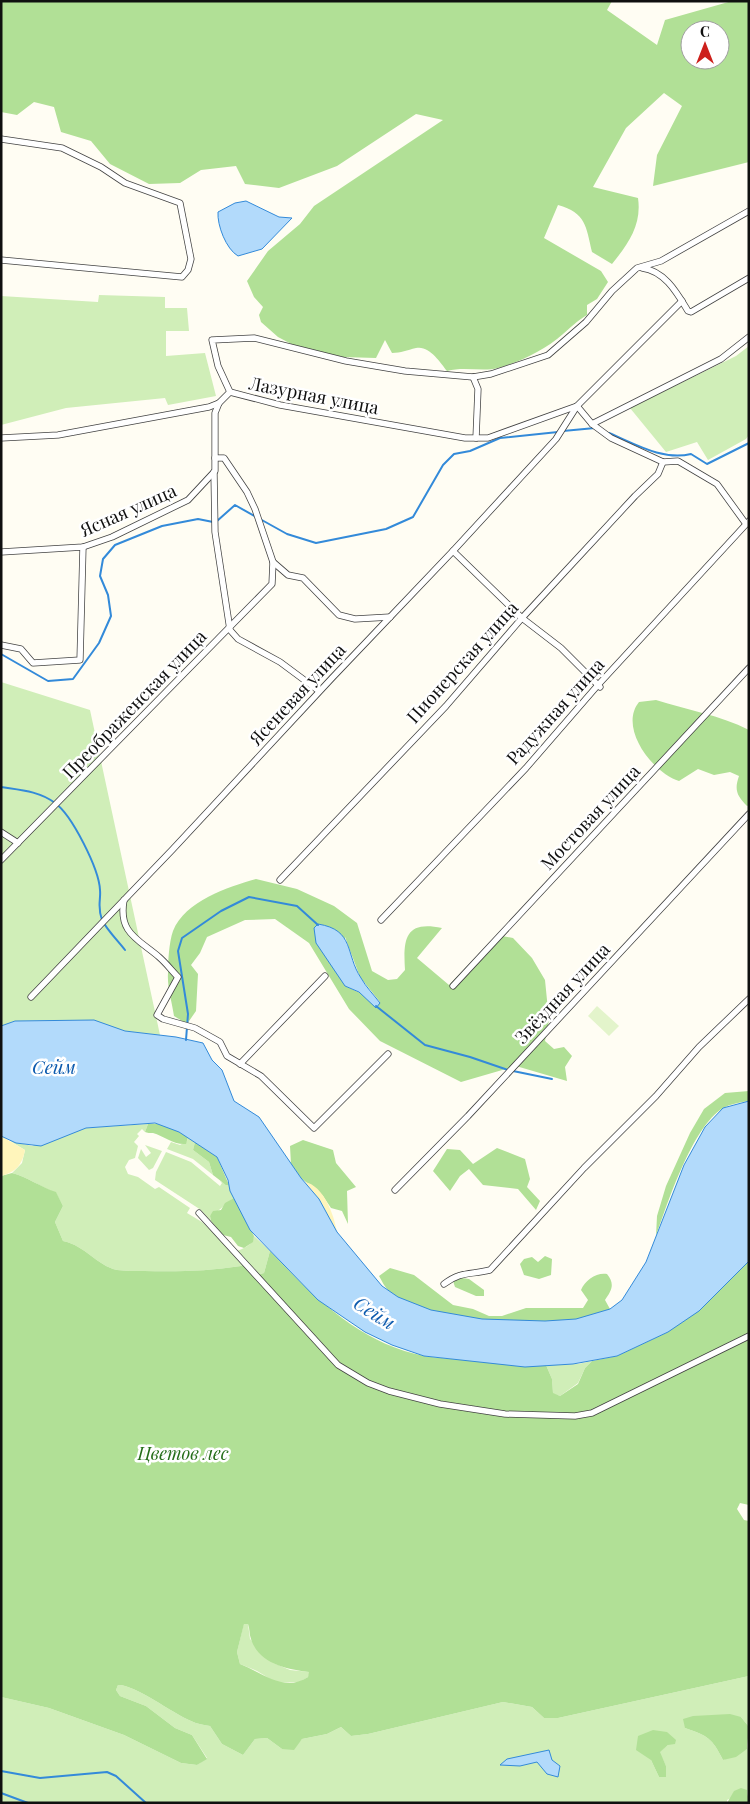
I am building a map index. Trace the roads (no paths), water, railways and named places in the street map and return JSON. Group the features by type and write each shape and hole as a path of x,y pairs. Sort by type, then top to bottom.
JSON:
{"street":[{"path":"1,139 62,148 101,167 125,183 180,203 191,259 188,270 182,278 1,260"},
{"path":"230,392 218,366 212,340 254,338 346,361 405,371 473,377 491,374 548,355 586,322 612,291 638,268 661,262 749,211"},
{"path":"638,268 648,269 673,286 688,311 691,312 749,278"},
{"path":"682,301 577,406 592,424 611,438 663,462 678,461 717,484 747,522"},
{"path":"592,424 721,359 749,337"},
{"path":"473,377 478,388 476,438"},
{"name":"Лазурная улица","path":"219,404 230,392 358,419 465,438 488,438 577,406"},
{"path":"1,438 58,435 219,404"},
{"path":"219,404 215,413 215,532 230,627 238,639 280,662 319,691"},
{"name":"Ясеневая улица","path":"31,997 453,551 556,439 577,406"},
{"path":"215,458 224,458 247,492 274,562 288,575 303,578 339,615 355,619 390,617"},
{"name":"Пионерская улица","path":"280,880 446,706 522,618 635,496 658,474 663,462"},
{"name":"Ясная улица","path":"1,552 83,548 112,537 188,500 214,472"},
{"name":"Радужная улица","path":"381,920 526,768 747,522"},
{"path":"1,646 21,649 33,663 80,660 83,548"},
{"path":"453,551 522,618 562,648 599,686"},
{"name":"Преображенская улица","path":"1,860 272,584 274,562"},
{"name":"Мостовая улица","path":"453,986 749,668"},
{"name":"Звёздная улица","path":"395,1190 468,1116 749,814"},
{"path":"1,832 18,843"},
{"path":"124,900 122,912 126,927 143,947 158,956 178,977 157,1015 169,1022 195,1028 220,1042 227,1056 261,1076 314,1128 388,1054"},
{"path":"240,1064 325,976"},
{"path":"444,1284 454,1276 467,1272 490,1270 584,1168 656,1096 699,1047 749,999"},
{"path":"199,1213 338,1365 368,1383 389,1391 440,1404 506,1414 575,1416 592,1413 749,1336"}],"water":[{"path":"246,201 279,217 292,218 262,249 238,256 230,248 223,236 218,212 235,203"},
{"path":"318,924 330,927 344,937 356,969 380,1003 376,1008 359,992 345,986 316,943 314,928"},
{"name":"Сейм","path":"94,1020 125,1031 176,1037 203,1043 212,1060 222,1070 234,1101 259,1117 301,1178 319,1199 337,1232 382,1286 398,1297 431,1310 482,1319 545,1321 576,1319 610,1309 622,1300 646,1262 684,1165 705,1127 723,1108 749,1101 749,1261 699,1311 668,1332 617,1356 573,1364 525,1367 424,1356 392,1345 365,1332 318,1300 250,1230 230,1191 228,1180 217,1157 179,1132 155,1123 86,1128 41,1146 16,1143 1,1136 1,1026 15,1021"},
{"path":"549,1750 552,1760 560,1766 558,1777 547,1774 537,1762 520,1766 500,1765 507,1759"}],"waterway":[{"path":"563,431 595,428"},
{"path":"260,519 287,534 316,543 386,529 413,517 443,465 454,454 470,451 500,438 558,432"},
{"path":"609,433 660,453 681,456 691,454 707,464 749,443"},
{"path":"217,521 235,505 256,517"},
{"path":"1,654 48,681 73,679 99,643 111,616 108,595 100,576 103,559 115,545 162,526 198,519 213,522"},
{"path":"1,787 42,796 62,809 84,843 95,869 100,890 99,907 102,920 125,950"},
{"path":"186,1040 188,1014 178,951 182,938 221,911 249,897 297,906 318,925"},
{"path":"376,1006 425,1045 508,1070"},
{"path":"513,1071 552,1079"},
{"path":"1,1771 40,1778 107,1772 116,1776 146,1803"},
{"path":"1,1793 28,1803"}],"park label":[{"name":"Цветов лес","path":"183,1453"}]}
